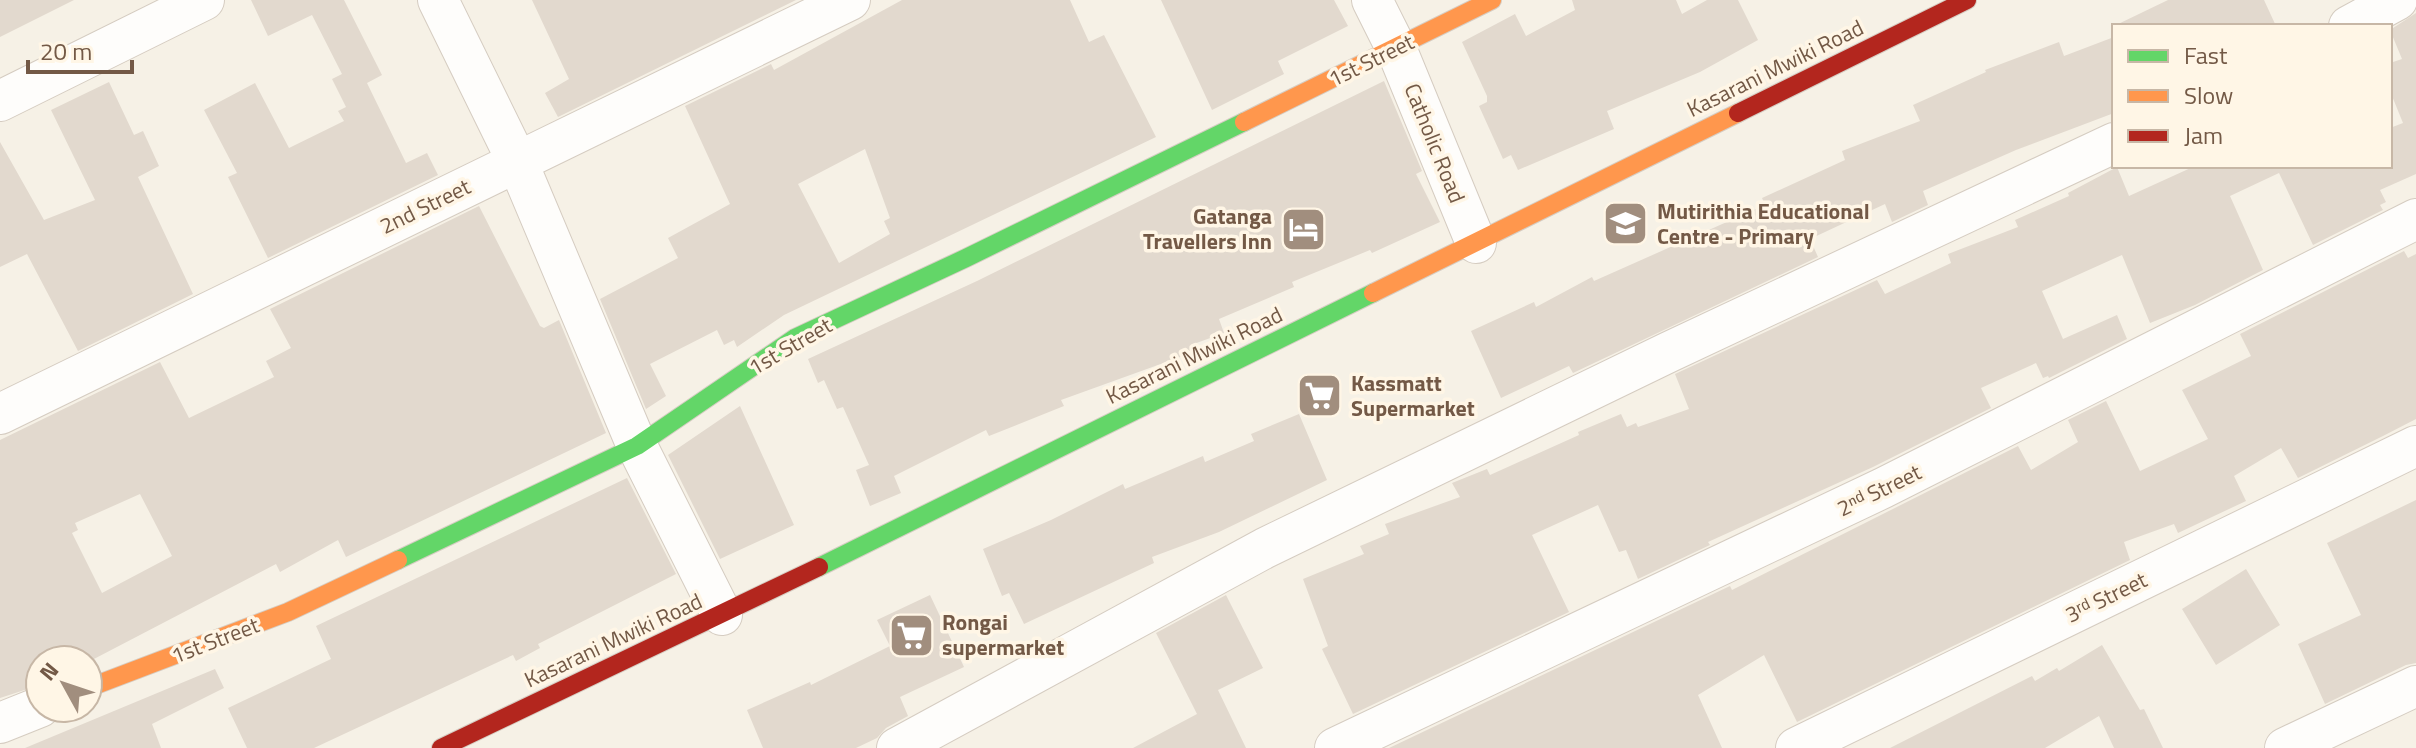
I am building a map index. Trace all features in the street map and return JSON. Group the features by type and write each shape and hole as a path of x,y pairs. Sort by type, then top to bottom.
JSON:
{"main road":[{"name":"1st Street","path":"104,682 288,612 637,446 795,338 966,258 1492,0"},
{"name":"Kasarani Mwiki Road","path":"441,748 722,615 1967,0"}],"street":[{"path":"0,101 204,0"},
{"path":"438,0 517,161 637,446 722,615"},
{"name":"2nd Street","path":"0,414 850,0"},
{"name":"Catholic Road","path":"1372,0 1396,48 1476,243"},
{"path":"2353,24 2397,0"},
{"path":"897,748 1265,548 1655,358 2112,144"},
{"name":"2ⁿᵈ Street","path":"1335,748 1883,488 2416,219"},
{"name":"3ʳᵈ Street","path":"1796,748 2416,446"},
{"path":"2285,748 2416,686"},
{"path":"0,723 24,713"}],"building":[{"path":"0,0 74,0 0,37"},
{"path":"251,0 344,0 382,75 367,83 406,163 427,153 438,175 268,258 228,177 237,173 204,110 255,83 289,148 344,121 338,111 346,107 332,79 342,74 312,15 268,36"},
{"path":"532,0 796,0 558,117 545,93 569,79"},
{"path":"902,0 1070,0 1089,42 1104,35 1156,137 784,315 737,347 734,340 724,345 717,330 650,364 666,396 646,409 600,299 678,258 668,238 730,204 685,106 771,64 774,70","holes":["865,149 890,218 884,221 890,234 839,263 798,184"]},
{"path":"1161,0 1334,0 1348,26 1278,61 1284,74 1212,110"},
{"path":"1572,0 1676,0 1682,14 1707,0 1738,0 1758,40 1700,72 1607,111 1614,129 1518,170 1511,155 1503,159 1479,106 1487,102 1487,96 1462,42 1515,14 1526,36 1575,10"},
{"path":"2168,0 2264,0 2275,24 2118,24"},
{"path":"2416,13 2416,174 2380,190 2386,202 2380,205 2383,210 2313,245 2279,173 2230,196 2263,270 2195,305 2150,323 2122,255 2042,291 2063,339 2117,315 2127,339 2049,378 2043,378 2036,363 1981,388 1991,408 1873,467 1708,542 1710,545 1638,579 1626,550 1619,552 1598,505 1532,535 1569,612 1353,714 1322,649 1328,646 1303,579 1364,554 1360,546 1389,534 1385,524 1460,497 1452,483 1487,469 1490,475 1621,414 1627,427 1636,423 1638,427 1689,409 1675,374 1877,280 1885,294 1951,263 1948,254 2018,227 2015,220 2069,196 2068,193 2115,168 2129,196 2191,168 2392,168 2392,127 2403,123 2392,96 2392,62 2402,59 2392,29"},
{"path":"2112,38 2112,114 2016,150 1923,191 1928,205 1892,222 1885,204 1810,239 1818,257 1573,373 1569,366 1501,398 1471,331 1534,302 1536,307 1592,277 1594,281 1765,205 1762,198 1845,160 1842,151 1920,121 1913,105 1985,70 2059,42 2064,56"},
{"path":"1384,81 1422,171 1416,174 1440,222 1372,253 1370,250 1292,282 1294,287 1219,319 1224,333 1191,345 1194,352 1061,400 1064,406 989,436 986,430 894,476 901,493 870,506 856,470 869,465 843,407 837,409 824,380 818,383 808,359 977,281"},
{"path":"109,82 134,135 143,131 159,166 138,177 193,294 78,351 27,254 0,267 0,142 44,220 95,200 51,110"},
{"path":"479,206 540,326 544,328 559,320 606,433 346,557 338,540 280,572 276,564 104,654 104,644 24,644 24,690 0,698 0,440 160,362 189,418 274,377 266,361 291,348 270,309","holes":["140,494 172,556 102,593 72,533 78,530 75,523"]},
{"path":"2404,251 2408,258 2416,254 2416,419 2298,478 2281,448 2234,476 2246,501 2178,533 2174,524 2124,542 2130,560 1797,722 1764,655 1698,695 1722,748 1389,748 1730,586 1732,590 2018,446 2031,470 2078,442 2068,420 2106,401 2140,471 2208,439 2182,390 2251,356 2240,334"},
{"path":"740,406 794,525 720,559 668,455"},
{"path":"1299,414 1327,480 1219,532 1152,557 1154,563 1024,624 1009,593 1002,596 983,549 1123,484 1125,489 1203,456 1205,462 1254,441 1251,434"},
{"path":"627,478 676,574 538,644 540,648 516,661 513,655 314,748 247,748 228,708 331,659 316,626"},
{"path":"2416,500 2416,663 2325,704 2298,644 2361,615 2327,543"},
{"path":"2246,569 2280,625 2216,665 2182,609"},
{"path":"930,595 964,667 900,697 908,716 886,728 877,738 856,748 763,748 747,710 810,682 811,685 890,646 877,620"},
{"path":"1226,595 1263,668 1218,690 1246,748 1133,748 1197,714 1156,633"},
{"path":"2102,645 2140,710 2144,709 2163,748 2114,748 2099,716 2045,748 1890,748 2032,676 2035,681 2057,668 2059,671"},
{"path":"215,669 224,688 152,724 161,748 25,748 83,724 104,724 104,715"}],"traffic: fast":[{"path":"398,560 637,446 795,338 1244,122"},
{"path":"819,567 1373,293"}],"traffic: slow":[{"path":"1244,122 1492,0"},
{"path":"1373,293 1738,113"},
{"path":"104,682 288,612 398,560"}],"traffic: jam":[{"path":"1738,113 1967,0"},
{"path":"441,748 819,567"}],"place":[{"name":"Mutirithia Educational Centre - Primary","path":"1626,224"},
{"name":"Gatanga Travellers Inn","path":"1303,229"},
{"name":"Kassmatt Supermarket","path":"1320,396"},
{"name":"Rongai supermarket","path":"911,635"}]}
